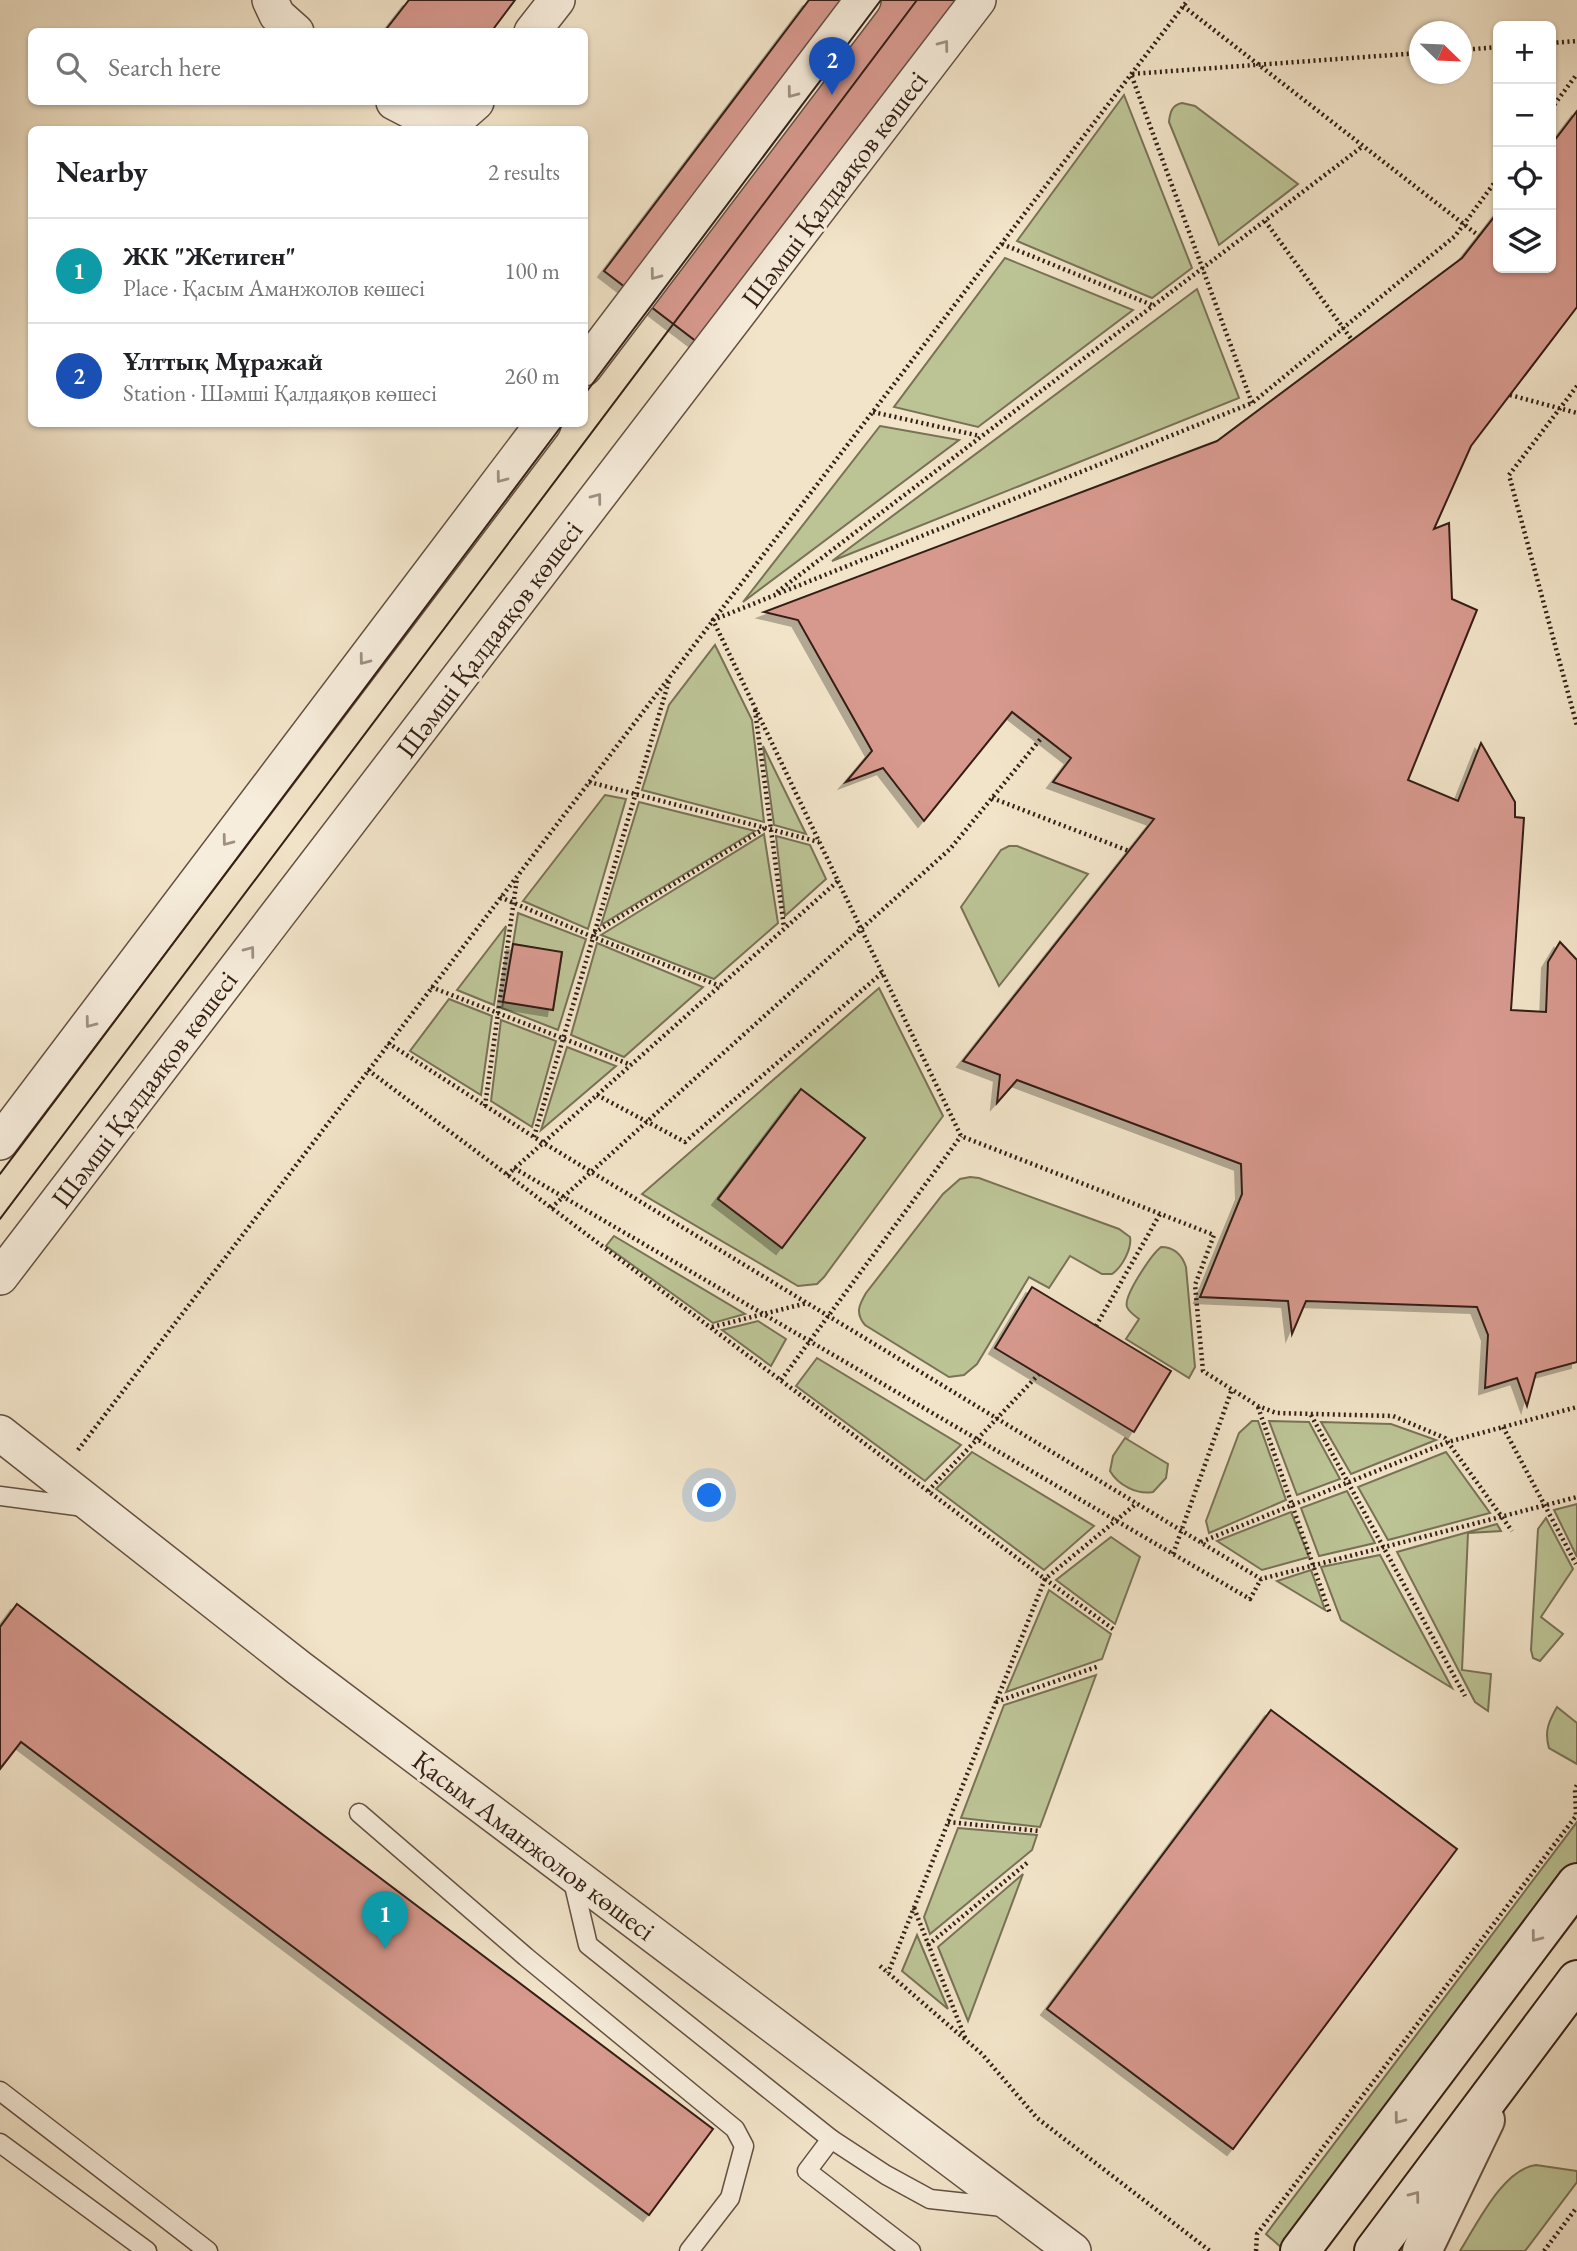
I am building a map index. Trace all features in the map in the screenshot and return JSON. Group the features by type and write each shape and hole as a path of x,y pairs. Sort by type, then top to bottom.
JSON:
{"main road":[{"path":"1300,2251 1577,1882"},
{"path":"1374,2251 1577,1980"},
{"path":"1422,2251 1513,2066"}],"street":[{"path":"270,0 277,15 292,28"},
{"path":"535,28 557,0"},
{"path":"588,363 863,0"},
{"name":"Шәмші Қалдаяқов көшесі","path":"0,1278 978,0"},
{"path":"400,105 419,115 451,124 473,105"},
{"path":"0,1142 541,427"},
{"name":"Қасым Аманжолов көшесі","path":"0,1433 299,1668 1073,2251"}],"lane":[{"path":"0,1496 94,1508"},
{"path":"359,1813 526,1957 735,2129 744,2146 730,2198 689,2251"},
{"path":"571,1873 588,1945 831,2139 929,2199 1016,2208"},
{"path":"0,2091 208,2251"},
{"path":"831,2139 807,2171 911,2251"},
{"path":"0,2143 147,2251"}],"path":[{"path":"57,1478 1188,0"},
{"path":"1183,6 1479,236"},
{"path":"1556,43 1577,41"},
{"path":"1472,49 1493,47"},
{"path":"1131,74 1409,54"},
{"path":"1131,74 1252,403"},
{"path":"1556,102 1577,74"},
{"path":"771,597 1363,146"},
{"path":"713,620 1252,403 1455,236 1493,185"},
{"path":"1265,221 1352,340"},
{"path":"1002,244 1153,306"},
{"path":"1577,386 1508,475 1577,726"},
{"path":"1510,395 1577,414"},
{"path":"873,412 981,436"},
{"path":"713,620 961,1136 1214,1236 1195,1285 1203,1371 1258,1406 1276,1413 1393,1416 1445,1438 1512,1531"},
{"path":"534,1137 670,676"},
{"path":"754,706 768,829 784,928"},
{"path":"551,1208 950,849 1043,736"},
{"path":"589,782 819,842"},
{"path":"992,798 1129,851"},
{"path":"594,935 768,829"},
{"path":"485,1105 517,875"},
{"path":"507,1175 838,881"},
{"path":"500,897 720,986"},
{"path":"597,1095 685,1142 883,973"},
{"path":"431,987 631,1065"},
{"path":"388,1044 591,1172 1261,1578 1577,1497"},
{"path":"368,1070 1113,1629"},
{"path":"781,1380 961,1136"},
{"path":"514,1168 1250,1600 1261,1578"},
{"path":"1096,1326 1160,1214"},
{"path":"711,1328 807,1303"},
{"path":"928,1491 1039,1374"},
{"path":"1173,1554 1232,1389"},
{"path":"1258,1406 1330,1614"},
{"path":"1200,1542 1448,1442 1577,1407"},
{"path":"1310,1414 1465,1696"},
{"path":"1503,1427 1576,1564"},
{"path":"888,1973 1045,1579 1137,1503"},
{"path":"996,1702 1099,1666"},
{"path":"1256,2251 1257,2234 1576,1816 1577,1785"},
{"path":"948,1822 1039,1831"},
{"path":"929,1945 1027,1863"},
{"path":"914,1907 966,2040"},
{"path":"880,1966 982,2054 1037,2118 1210,2251"},
{"path":"1544,2251 1577,2207"}],"green space":[{"path":"1124,95 1192,268 1152,298 1017,241"},
{"path":"1182,103 1195,106 1298,184 1219,245 1169,122 1172,110"},
{"path":"1005,258 1133,310 978,427 894,407"},
{"path":"1197,289 1239,398 832,561"},
{"path":"880,426 959,440 743,602"},
{"path":"715,645 752,720 764,822 642,790 669,705"},
{"path":"763,746 806,834 774,825"},
{"path":"605,795 626,799 588,929 523,901"},
{"path":"639,802 755,831 601,925"},
{"path":"764,834 778,923 714,979 601,935"},
{"path":"776,836 810,845 826,879 785,916"},
{"path":"1017,846 1088,874 999,986 961,907 1001,850"},
{"path":"518,913 586,939 558,1030 502,1008 503,1002 553,1009 562,953 513,944"},
{"path":"506,926 494,1005 457,990"},
{"path":"597,943 703,987 624,1057 571,1035"},
{"path":"879,988 943,1116 817,1284 798,1286 642,1194","holes":["801,1090 865,1138 782,1247 718,1198"]},
{"path":"449,999 492,1016 481,1095 410,1051"},
{"path":"501,1020 556,1041 532,1127 491,1101"},
{"path":"567,1047 616,1066 541,1130"},
{"path":"970,1177 1119,1229 1130,1237 1130,1242 1126,1257 1112,1274 1102,1274 1070,1256 1049,1288 1029,1277 977,1364 964,1375 949,1377 865,1325 859,1309 866,1293 943,1194 960,1179"},
{"path":"614,1236 745,1314 713,1323 606,1246"},
{"path":"1161,1247 1177,1252 1186,1267 1195,1367 1189,1378 1126,1339 1139,1319 1127,1307 1129,1294 1145,1266"},
{"path":"758,1321 786,1339 771,1366 722,1330"},
{"path":"817,1358 961,1445 925,1481 796,1386"},
{"path":"1252,1421 1258,1421 1286,1500 1209,1533 1206,1521 1239,1433"},
{"path":"1269,1421 1309,1422 1340,1479 1297,1495"},
{"path":"1321,1422 1391,1424 1436,1440 1351,1474"},
{"path":"1125,1438 1168,1464 1166,1478 1153,1492 1128,1488 1110,1471 1113,1456"},
{"path":"972,1452 1094,1526 1044,1570 936,1489"},
{"path":"1446,1452 1490,1513 1388,1540 1358,1487"},
{"path":"1347,1491 1375,1543 1319,1556 1301,1508"},
{"path":"1577,1504 1577,1557 1554,1510"},
{"path":"1291,1512 1309,1557 1262,1570 1217,1541"},
{"path":"1546,1518 1573,1569 1541,1617 1563,1634 1540,1661 1533,1658 1531,1650 1538,1529"},
{"path":"1497,1524 1501,1531 1468,1533 1462,1670 1491,1674 1488,1711 1475,1702 1397,1552"},
{"path":"1111,1537 1140,1557 1115,1624 1056,1580"},
{"path":"1380,1555 1452,1688 1341,1620 1321,1567"},
{"path":"1311,1570 1325,1610 1277,1581"},
{"path":"1049,1590 1111,1634 1102,1659 1006,1692"},
{"path":"1096,1675 1040,1827 961,1818 1004,1705"},
{"path":"1557,1707 1577,1723 1577,1764 1549,1748 1548,1726"},
{"path":"1577,1822 1577,1862 1283,2249 1266,2234"},
{"path":"958,1828 1037,1835 1032,1850 930,1934 924,1917"},
{"path":"1023,1874 968,2021 938,1947"},
{"path":"917,1935 948,2009 902,1971"},
{"path":"1536,2165 1577,2171 1577,2182 1525,2251 1460,2251 1502,2187 1513,2176"}],"building":[{"path":"409,0 515,0 494,28 387,28"},
{"path":"809,0 989,0 718,358 604,271"},
{"path":"1577,111 1577,307 1471,446 1434,529 1449,523 1452,599 1477,610 1408,780 1458,801 1481,743 1515,802 1515,817 1524,818 1511,1010 1546,1012 1548,962 1560,942 1577,960 1577,1362 1536,1373 1527,1406 1517,1378 1485,1388 1488,1335 1477,1307 1306,1301 1292,1334 1288,1301 1200,1297 1242,1194 1241,1164 1017,1080 997,1103 1000,1075 963,1061 1154,819 1053,782 1071,758 1012,712 924,821 883,768 846,782 872,751 798,620 764,612 1217,441 1462,258 1493,218 1493,273 1556,273 1556,138"},
{"path":"513,944 562,952 553,1010 503,1002"},
{"path":"801,1089 865,1138 782,1248 718,1199"},
{"path":"1032,1287 1171,1371 1134,1432 995,1348"},
{"path":"17,1604 713,2129 649,2215 21,1742 0,1769 0,1627"},
{"path":"1271,1710 1457,1849 1233,2149 1047,2009"}],"tram line":[{"path":"588,390 881,0"},
{"path":"0,1219 917,0"},
{"path":"0,1174 561,427"}],"place":[{"name":"Ұлттық Мұражай","path":"832,95"},
{"name":"ЖК \"Жетиген\"","path":"385,1949"}]}
